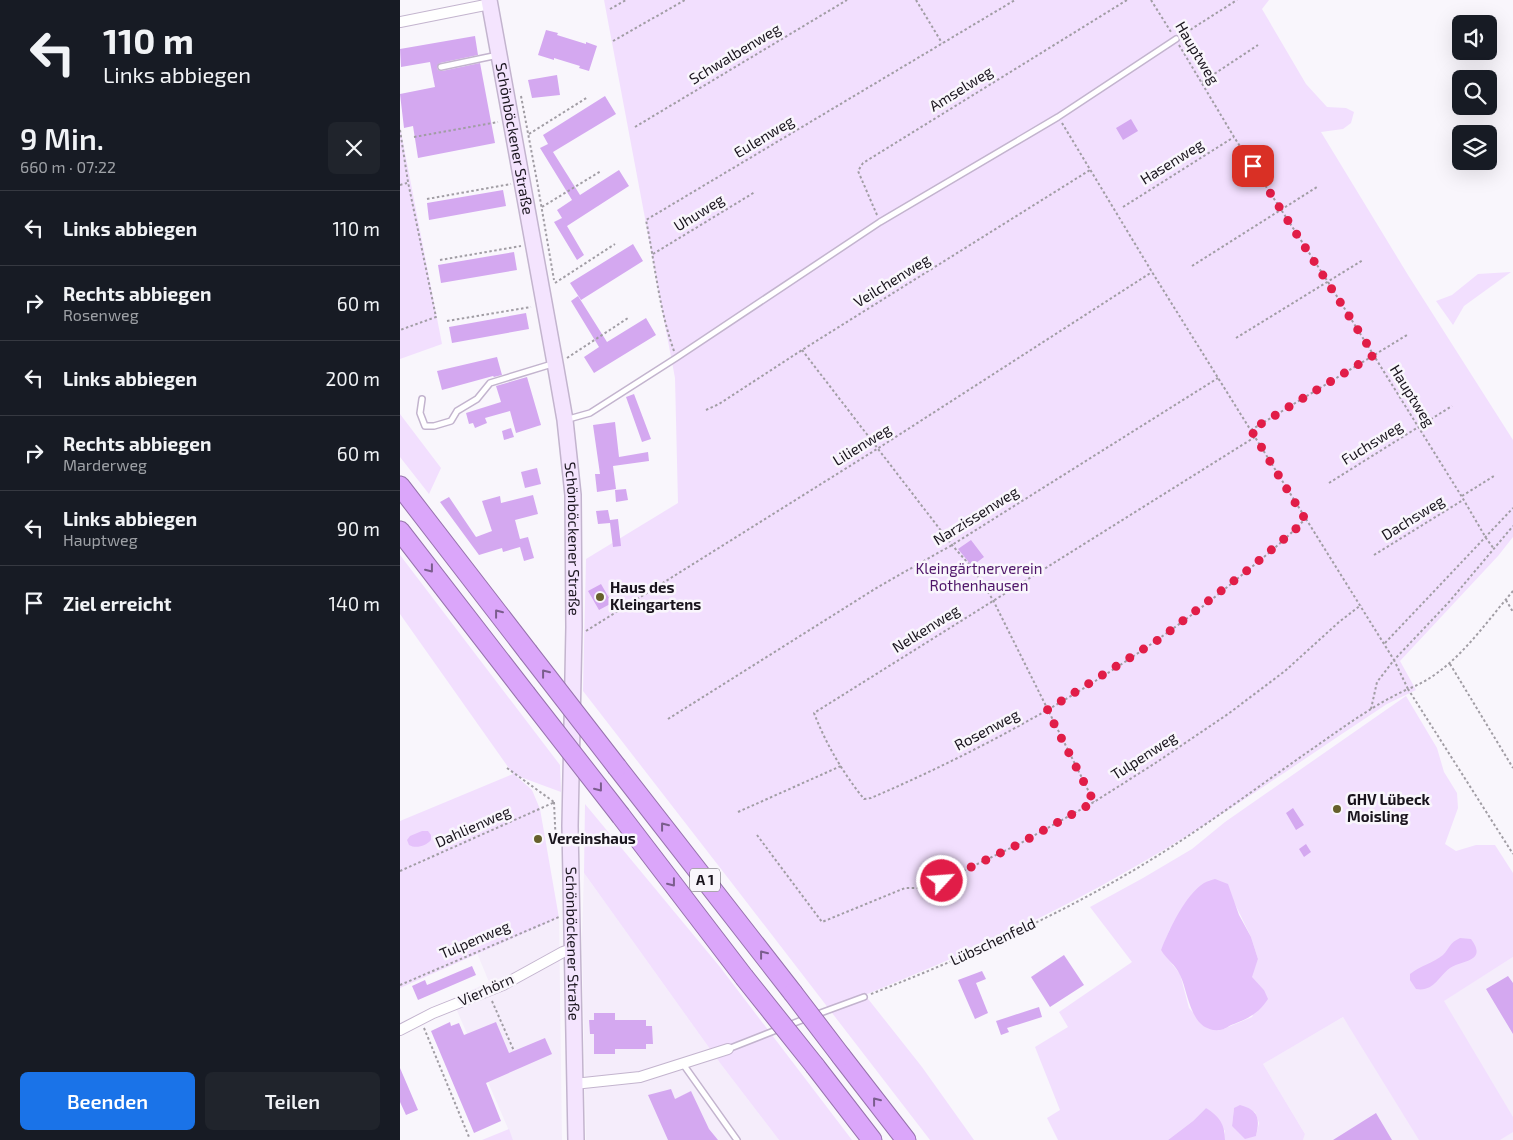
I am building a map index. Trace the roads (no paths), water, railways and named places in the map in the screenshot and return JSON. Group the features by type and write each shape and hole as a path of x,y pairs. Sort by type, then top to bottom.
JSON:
{"highway":[{"name":"A 1","path":"400,486 906,1140"},
{"name":"A 1","path":"400,531 872,1140"}],"main road":[{"name":"Schönböckener Straße","path":"489,2 561,361 573,494 574,627 570,826 576,1140"}],"street":[{"path":"400,22 489,2"},
{"name":"Vierhörn","path":"400,1030 488,990 505,989 564,952 572,949"},
{"path":"574,1084 640,1077 728,1049"}],"lane":[{"path":"565,420 590,413 880,222 1058,116 1176,39"},
{"path":"441,67 499,55"},
{"path":"422,399 420,413 425,426 434,426 451,421 457,412 477,399 490,383 561,361"},
{"path":"728,1049 864,996"},
{"path":"683,1064 737,1140"}],"place":[{"name":"Haus des Kleingartens","path":"600,597"},
{"name":"GHV Lübeck Moisling","path":"1337,809"},
{"name":"Vereinshaus","path":"538,839"}],"park label":[{"name":"Kleingärtnerverein Rothenhausen","path":"979,578"}]}
